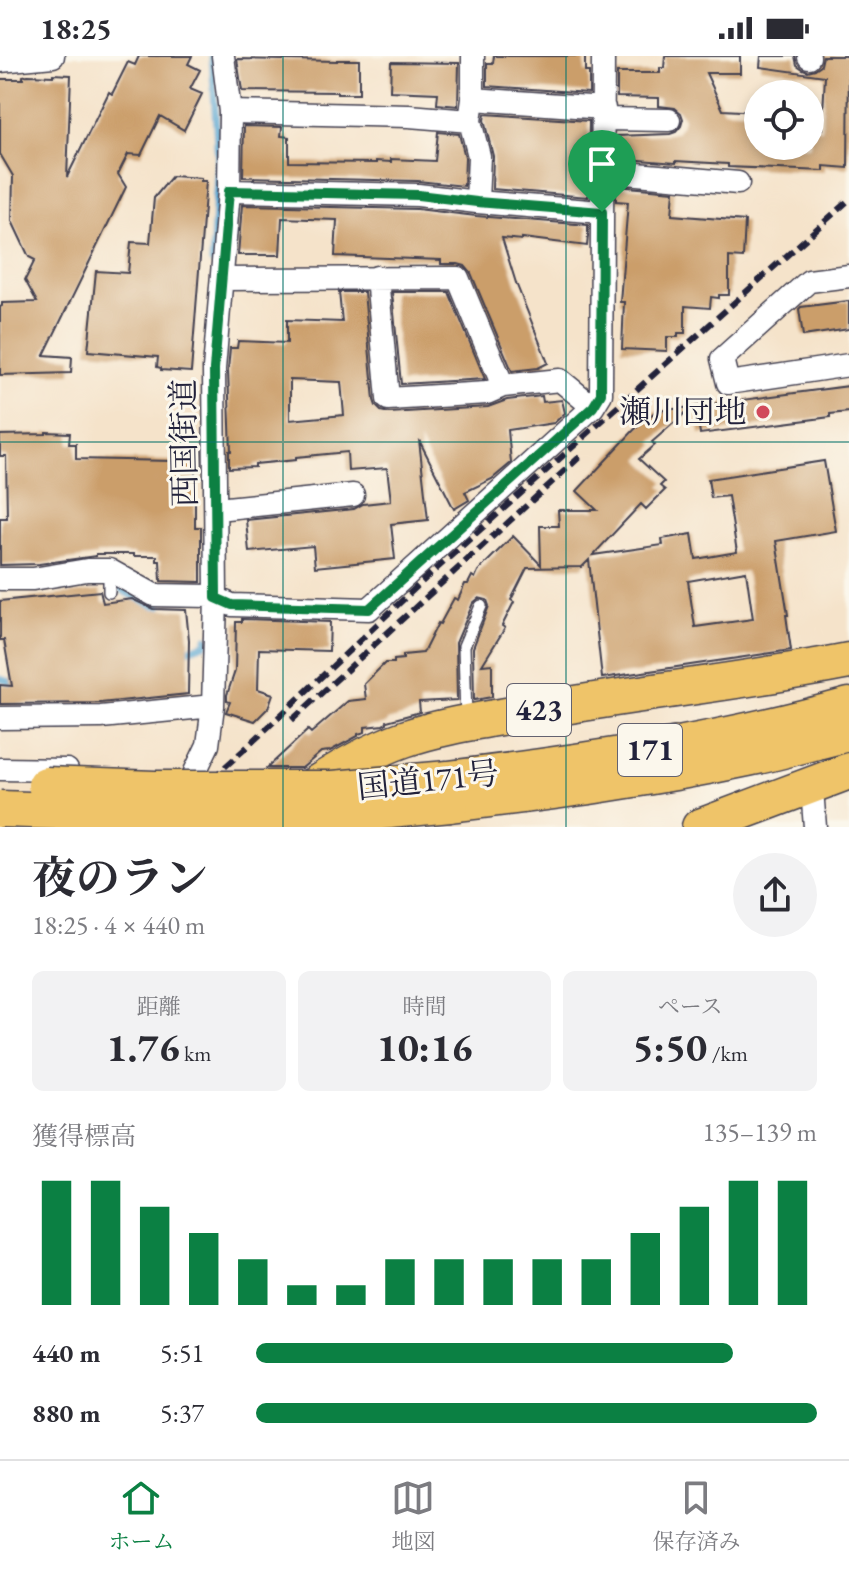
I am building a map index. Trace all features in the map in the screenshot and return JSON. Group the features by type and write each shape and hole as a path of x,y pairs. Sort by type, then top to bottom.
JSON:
{"highway":[{"name":"423","path":"252,827 337,770 404,739 466,723 598,699 776,675 849,661"},
{"name":"国道171号","path":"0,809 330,816 558,766 699,741 849,706"},
{"name":"国道171号","path":"0,784 155,789 564,790 749,758 849,733"},
{"path":"700,827 849,771"}],"street":[{"path":"0,61 53,56"},
{"name":"西国街道","path":"192,827 195,772 208,745 213,706 208,597 217,509 214,369 229,191 230,112 223,56"},
{"path":"473,56 471,110 479,156 477,202"},
{"path":"0,579 33,579 87,570 109,581 154,595 208,597 232,605 369,609 593,407 601,394 603,56"},
{"path":"230,112 409,116 471,110 604,114 669,120"},
{"path":"603,171 738,183"},
{"path":"229,191 418,195 602,212"},
{"path":"849,276 809,281 722,359 728,383 849,365"},
{"path":"377,277 388,399 487,393 503,386 560,380 593,407"},
{"path":"222,279 458,278 503,386"},
{"path":"217,509 353,495"},
{"path":"0,718 101,717 213,706"},
{"path":"0,769 195,772"},
{"path":"0,820 106,823 105,771"},
{"path":"808,787 815,827"}],"lane":[{"path":"466,723 464,646 481,606"}],"building":[{"path":"139,56 192,56 188,64 200,70 190,89 202,94 184,130 160,116 141,155 128,154 118,174 126,187 44,355 72,357 71,373 0,375 2,303 37,302 25,280 35,260 29,257 12,221 13,176 0,154 0,79 23,79 28,75 71,75 67,177 109,92 112,94 128,62 135,65"},
{"path":"494,56 585,56 589,93 487,86 487,63 493,63"},
{"path":"665,56 740,56 740,73 706,73 723,110 744,111 744,160 824,160 825,76 760,67 761,56 795,56 797,65 808,71 821,65 823,56 849,56 848,168 824,166 824,171 728,167 728,164 616,158 617,136 670,134 681,126 681,113 675,108 659,106 659,98 617,97 617,73 660,73 660,68 664,68"},
{"path":"237,59 359,60 359,94 242,91"},
{"path":"391,62 459,63 458,106 437,104 438,93 390,91"},
{"path":"485,114 589,121 588,197 492,189 493,156"},
{"path":"244,126 282,127 281,136 289,137 289,162 435,161 438,132 459,134 465,157 464,186 418,181 243,177"},
{"path":"172,176 206,181 191,372 161,370 157,367 158,357 88,351 96,271 128,273 131,242 150,243 154,198"},
{"path":"616,186 674,191 672,215 745,221 743,258 729,257 729,295 711,297 710,308 685,306 685,333 667,337 667,351 622,349 624,302 620,302 628,202 616,201"},
{"path":"242,205 417,209 588,225 587,246 502,238 516,283 548,363 538,368 512,371 471,273 465,266 441,264 441,260 335,256 337,220 282,218 280,255 238,255"},
{"path":"339,292 364,292 374,400 381,411 488,407 507,400 542,396 543,402 562,400 565,413 554,423 508,430 511,463 492,479 465,492 469,500 454,509 419,440 428,520 391,524 395,559 315,567 313,546 249,552 246,520 354,509 363,504 391,501 387,468 348,471 347,452 296,457 296,460 255,464 255,467 229,468 230,348 237,348 238,341 287,343 287,320 342,322","holes":["290,380 341,382 344,415 290,420"]},
{"path":"392,292 449,292 485,379 401,384"},
{"name":"瀬川団地","path":"849,301 849,329 803,336 801,307"},
{"name":"瀬川団地","path":"849,386 849,412 700,434 696,406"},
{"path":"692,407 652,442 655,445 639,459 664,482 660,486 665,490 646,509 641,504 593,555 663,545 662,539 692,534 696,559 737,552 728,496 711,498 708,479 824,461 836,531 776,541 791,650 602,678 589,560 582,567 527,568 511,600 514,602 502,626 505,628 482,665 492,664 492,697 474,700 473,648 489,606 487,600 479,598 473,603 456,643 457,700 419,702 420,712 387,721 383,725 365,727 365,732 330,751 321,752 302,768 267,768 308,730 311,733 348,701 366,699 364,684 385,663 403,659 403,655 423,653 454,598 458,600 465,584 472,576 475,578 478,571 513,536 541,565 540,526 559,526 558,510 597,510 577,491 656,411","holes":["746,571 753,619 695,627 688,581"]},
{"path":"70,433 69,444 76,444 76,459 172,461 173,450 201,451 201,468 195,468 195,527 201,527 201,582 161,581 157,556 134,554 96,554 39,564 0,565 0,518 7,518 6,456 0,456 0,435"},
{"path":"100,591 103,603 132,599 153,609 186,610 188,694 100,703 0,704 0,685 12,686 4,640 0,640 0,601"},
{"path":"242,619 330,622 329,651 259,649 258,689 273,694 268,708 255,721 226,712 230,702 227,695 235,671 236,622 242,622"}],"waterway":[{"path":"212,56 218,161 212,262"},
{"path":"119,588 148,606 159,606"},
{"path":"182,652 207,643 207,638"},
{"path":"0,679 17,682"}],"railway":[{"path":"158,827 425,579 849,200"},
{"path":"292,720 584,453"}],"place":[{"name":"瀬川団地","path":"763,412"}],"route":[{"path":"229,191 418,195 602,212 601,394 593,407 369,609 232,605 216,598 214,369 229,191"}]}
